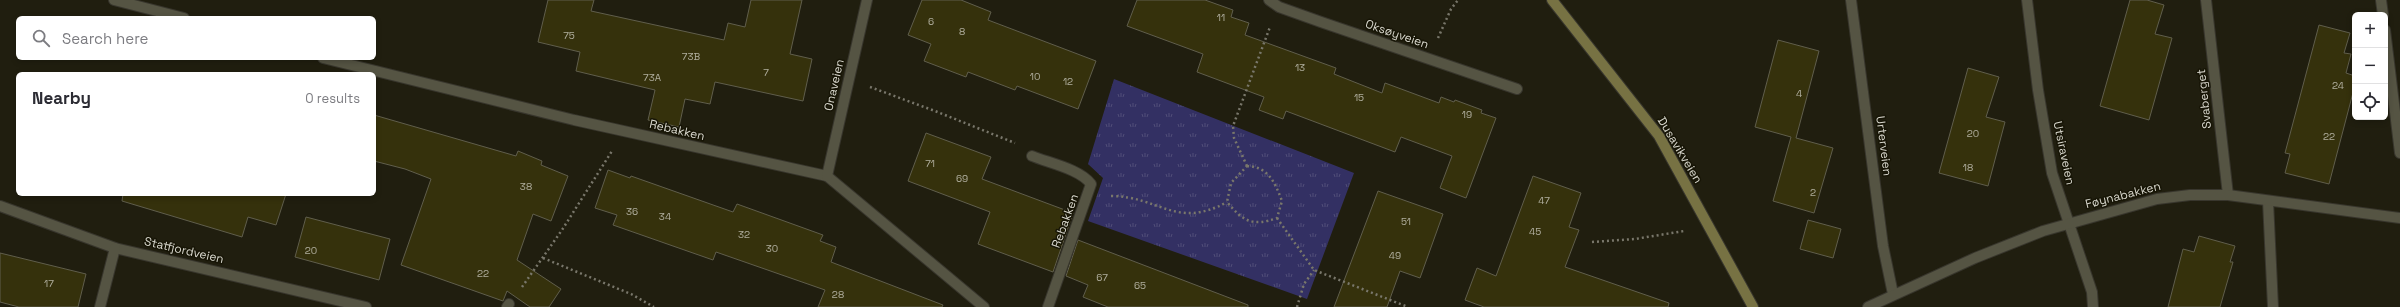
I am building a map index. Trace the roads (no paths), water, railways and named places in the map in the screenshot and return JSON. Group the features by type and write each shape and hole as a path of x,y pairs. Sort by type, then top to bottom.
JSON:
{"main road":[{"name":"Dusavikveien","path":"1552,0 1659,136 1753,307"}],"street":[{"path":"114,0 176,16"},
{"name":"Onaveien","path":"828,176 848,80 868,0"},
{"name":"Oksøyveien","path":"1269,0 1279,6 1517,89"},
{"name":"Urterveien","path":"1851,0 1883,246 1893,294"},
{"name":"Utsiraveien","path":"2027,0 2038,90 2052,173 2092,292 2093,307"},
{"name":"Svaberget","path":"2206,0 2228,195"},
{"path":"2381,0 2383,12"},
{"path":"2387,48 2400,154"},
{"name":"Rebakken","path":"331,60 624,132 828,176 984,307"},
{"name":"Rebakken","path":"1032,156 1088,180 1091,184 1048,307"},
{"name":"Føynabakken","path":"1868,307 1893,294 1982,256 2069,222 2157,199 2190,195 2228,195 2400,218"},
{"path":"2268,201 2273,307"},
{"name":"Statfjordveien","path":"0,206 115,248 366,307"},
{"path":"100,307 115,248"}]}
